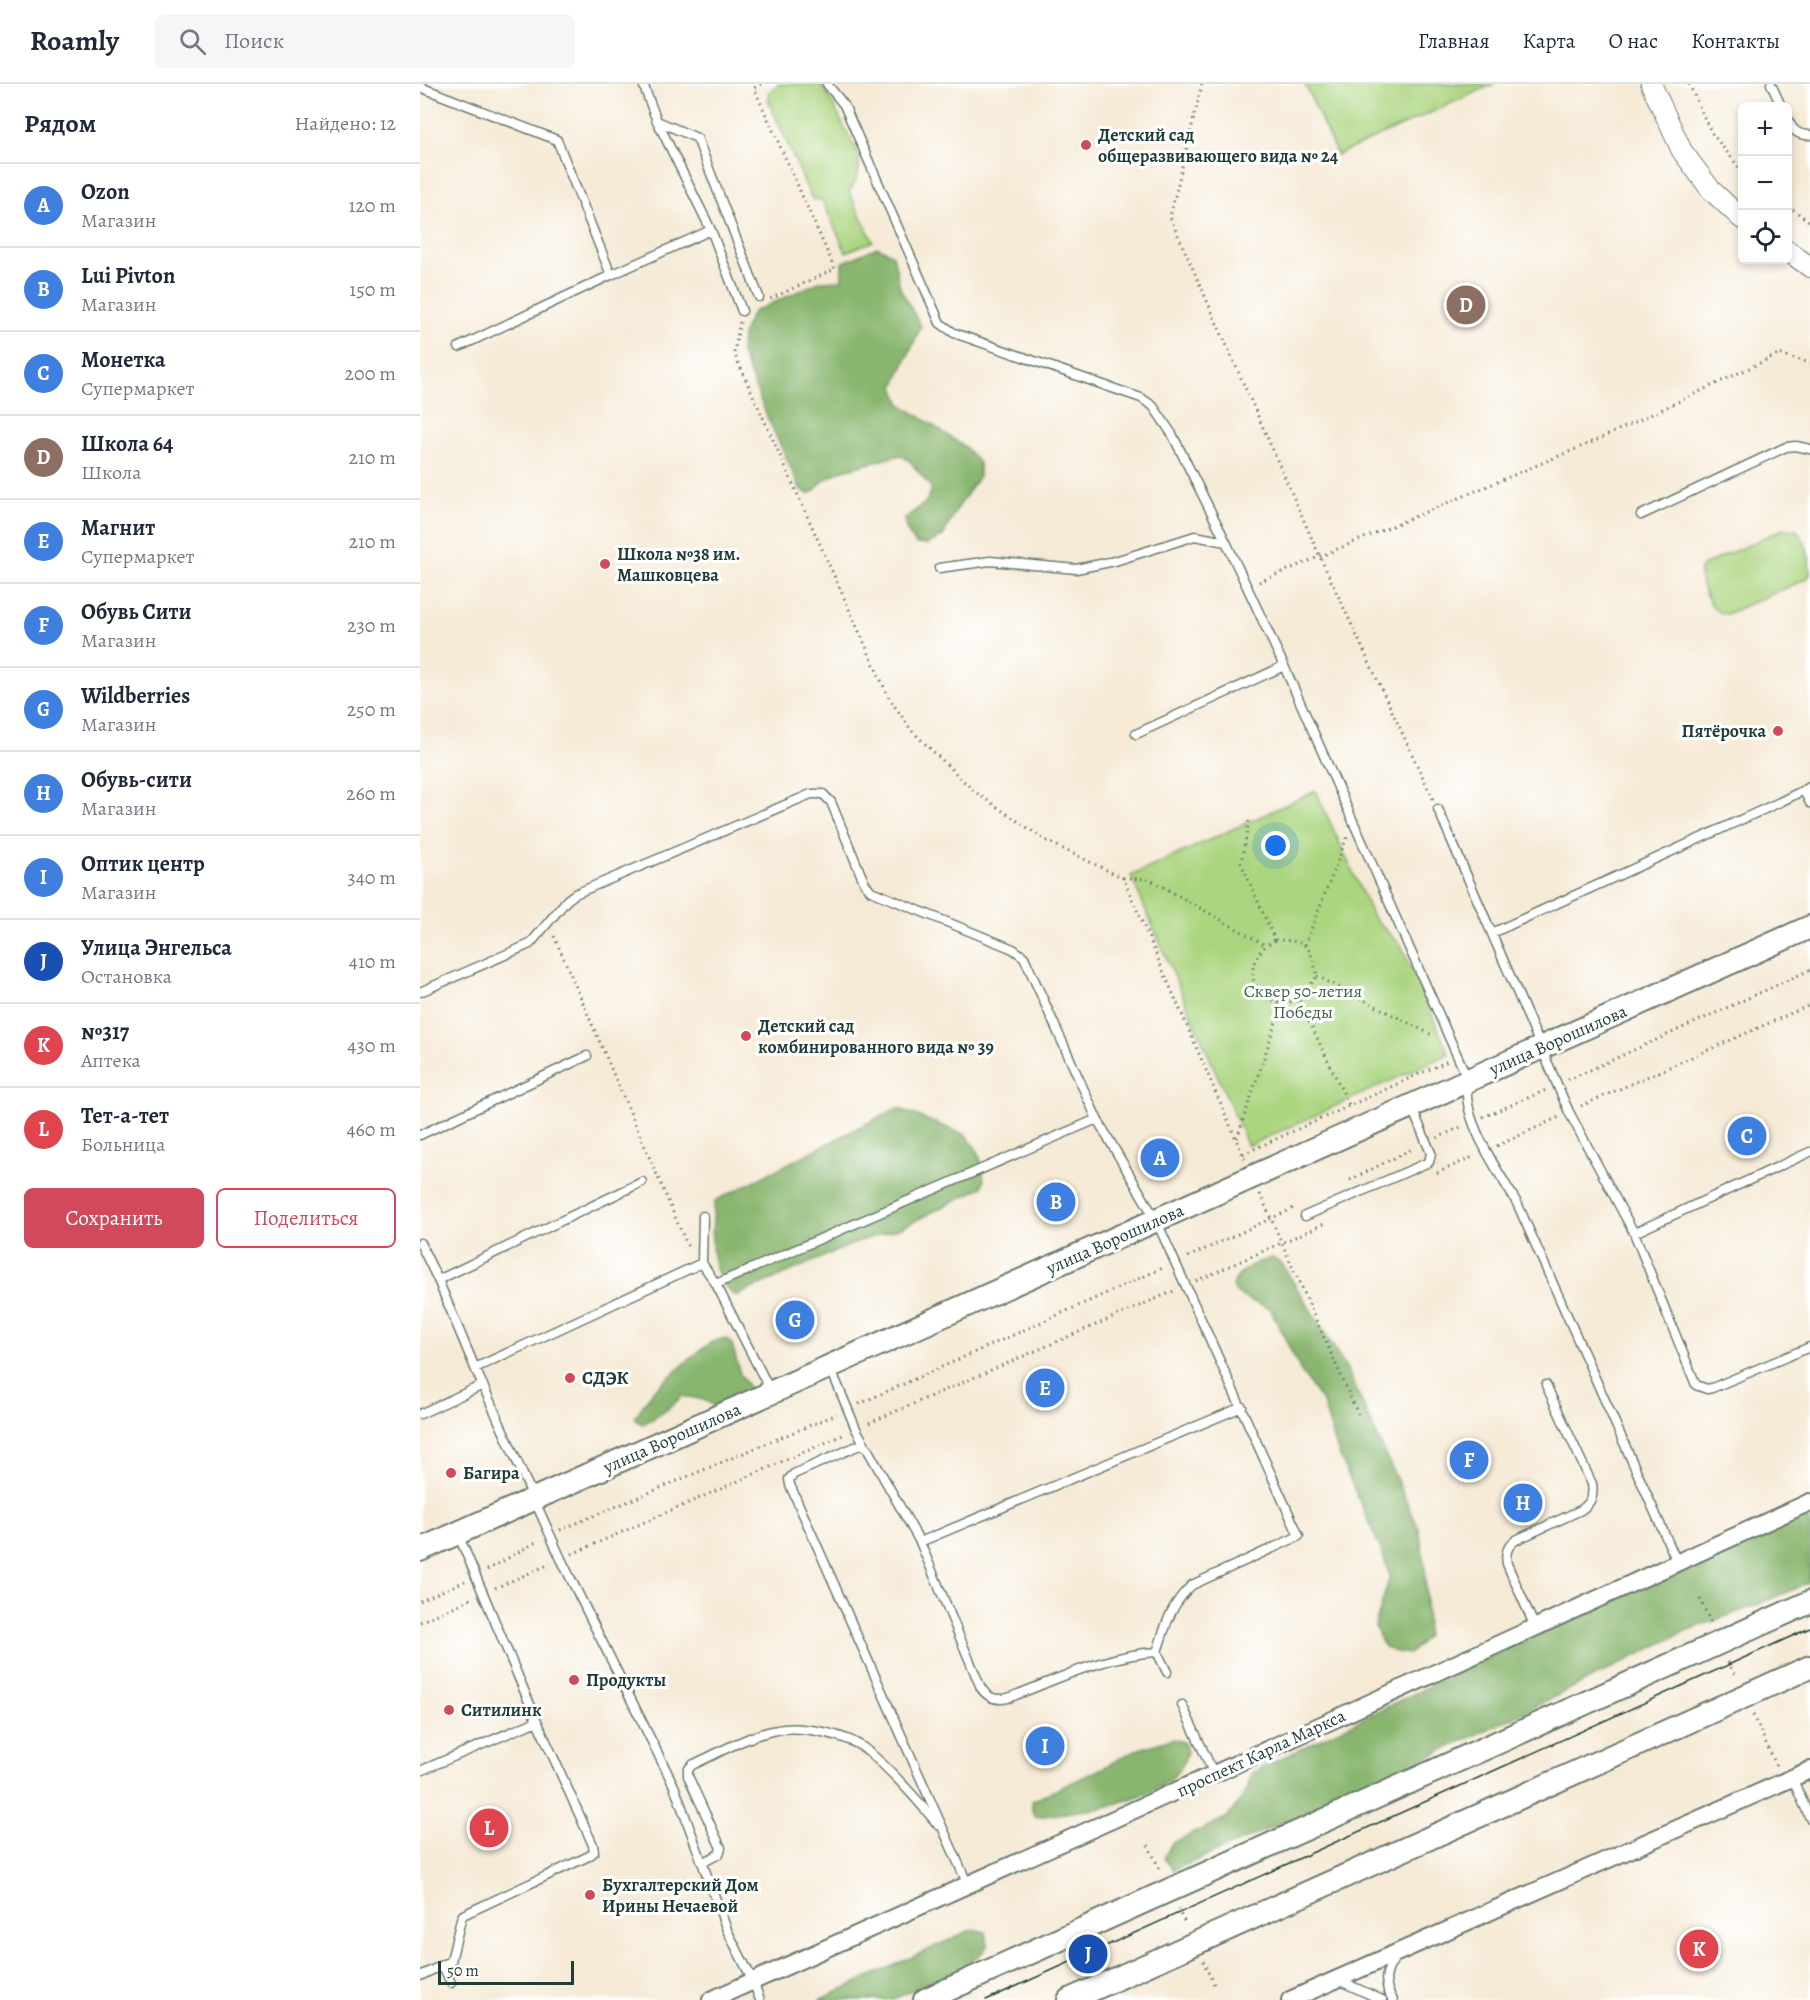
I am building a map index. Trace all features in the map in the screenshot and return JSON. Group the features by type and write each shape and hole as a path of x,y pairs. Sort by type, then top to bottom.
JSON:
{"main road":[{"name":"улица Ворошилова","path":"420,1550 1810,927"},
{"path":"925,2000 1810,1602"},
{"path":"1069,2000 1810,1667"}],"street":[{"path":"1652,84 1682,151 1712,190 1738,214"},
{"path":"1792,254 1810,267"},
{"name":"проспект Карла Маркса","path":"711,2000 1810,1502"},
{"path":"1290,2000 1810,1770"}],"lane":[{"path":"643,84 657,121 711,230 742,311"},
{"path":"827,84 844,105 940,323 954,333 1147,401 1172,434 1284,666 1468,1080 1467,1100 1473,1122 1517,1203 1677,1562"},
{"path":"1771,84 1779,102"},
{"path":"420,87 557,140 610,275"},
{"path":"657,121 697,138 759,297"},
{"path":"1792,127 1800,134 1810,135"},
{"path":"459,347 711,230"},
{"path":"1641,515 1786,447 1796,446 1810,449"},
{"path":"939,568 990,561 1077,569 1115,561 1195,536 1226,542"},
{"path":"1136,734 1284,666"},
{"path":"1492,933 1807,789 1810,803"},
{"path":"420,992 525,947 575,894 811,794 823,794 831,802 864,882 871,891 1013,949 1024,957 1097,1119 1156,1220 1176,1262 1299,1536 1192,1585 1179,1597 1171,1610 1157,1652 1167,1672"},
{"path":"1438,809 1569,1112 1634,1233 1693,1380 1701,1388 1712,1388 1810,1347"},
{"path":"420,1135 587,1056"},
{"path":"1305,1216 1427,1164 1432,1156 1411,1106"},
{"path":"716,1284 1097,1119"},
{"path":"1634,1233 1810,1152"},
{"path":"438,1280 642,1182"},
{"path":"703,1216 699,1264 716,1284 772,1393"},
{"path":"420,1243 561,1559 674,1786 727,1930 760,2000"},
{"path":"475,1368 699,1264"},
{"path":"830,1366 856,1429 920,1542 981,1688 986,1695 992,1699 1008,1698 1113,1658 1157,1652"},
{"path":"420,1414 483,1384"},
{"path":"1534,1628 1507,1564 1507,1550 1516,1540 1581,1510 1592,1499 1593,1492 1592,1484 1546,1386"},
{"path":"920,1542 1242,1407"},
{"path":"864,1443 794,1474 789,1482 968,1885"},
{"path":"420,1976 443,1966 452,1959 463,1915 594,1852 593,1845 537,1721 458,1534"},
{"path":"1182,1705 1214,1774"},
{"path":"420,1771 537,1721"},
{"path":"702,1863 719,1854 721,1848 688,1776 688,1770 692,1765 743,1742 776,1730 791,1728 843,1738 864,1747 914,1795 945,1834"},
{"path":"1788,1780 1810,1818"},
{"path":"1393,2000 1385,1984 1386,1975 1390,1964 1402,1951"},
{"path":"443,1966 451,1983"},
{"path":"1335,1979 1382,2000"}],"path":[{"path":"761,84 754,88 835,269 769,300"},
{"path":"1202,84 1170,218 1320,557 1438,809"},
{"path":"1689,84 1711,132 1738,165"},
{"path":"1792,209 1810,222"},
{"path":"742,311 734,353 889,698 912,731 975,792 1047,841 1123,878 1149,879 1265,945"},
{"path":"1246,587 1597,440 1779,354 1810,363"},
{"path":"1249,821 1241,863 1275,940"},
{"path":"1305,945 1353,821"},
{"path":"1123,878 1358,1414"},
{"path":"548,923 699,1264"},
{"path":"1275,940 1296,941 1305,945 1313,955 1317,976 1299,1000 1282,1004 1264,996 1253,980 1253,960 1265,945 1275,940"},
{"path":"1343,1183 1426,1143 1810,970"},
{"path":"1317,976 1452,1045"},
{"path":"1299,1000 1349,1105"},
{"path":"1236,1140 1282,1004"},
{"path":"1433,1175 1810,1005"},
{"path":"1243,1154 1457,1056"},
{"path":"420,1601 475,1576 550,1534 849,1409 1302,1204"},
{"path":"420,1622 1325,1224"},
{"path":"1700,1599 1713,1627"},
{"path":"1727,1660 1739,1684"},
{"path":"1753,1715 1788,1780"},
{"path":"1148,1845 1163,1876"},
{"path":"1177,1906 1189,1932"},
{"path":"1203,1961 1215,1987"}],"green space":[{"path":"778,84 820,84 827,93 859,156 858,175 849,192 873,241 846,252 822,200 812,199 769,102 768,93"},
{"path":"1305,84 1494,84 1337,155"},
{"path":"877,247 893,255 900,288 921,326 894,387 901,404 965,447 979,463 979,476 955,512 943,536 928,544 916,544 907,531 904,519 926,502 932,489 910,461 900,455 840,471 823,481 808,494 800,488 741,353 742,335 753,312 821,281 842,280 842,263"},
{"path":"1783,529 1796,530 1806,545 1810,575 1806,579 1727,614 1716,610 1707,598 1700,569 1704,565"},
{"name":"Сквер 50-летия Победы","path":"1316,791 1374,919 1401,945 1449,1054 1248,1146 1131,876"},
{"path":"897,1108 966,1135 978,1151 984,1180 982,1187 903,1227 857,1242 735,1296 726,1287 715,1265 712,1227 715,1201"},
{"path":"1272,1258 1282,1264 1346,1367 1419,1529 1425,1567 1427,1636 1409,1654 1394,1652 1386,1648 1375,1626 1390,1576 1338,1452 1323,1403 1302,1373 1270,1308 1243,1297 1232,1285 1249,1267"},
{"path":"725,1338 732,1344 740,1374 754,1396 719,1411 702,1400 682,1396 669,1409 654,1418 642,1424 637,1421 635,1417 653,1391 710,1343"},
{"path":"1810,1507 1810,1582 1686,1631 1526,1711 1349,1794 1174,1870 1164,1858 1172,1843 1228,1817 1247,1791 1251,1773 1524,1640"},
{"path":"1172,1739 1184,1742 1187,1752 1183,1764 1170,1781 1148,1793 1102,1808 1036,1817 1032,1811 1032,1801 1103,1768 1133,1751"},
{"path":"973,1929 986,1932 988,1945 981,1954 953,1973 891,2000 819,2000"}],"tram line":[{"path":"986,2000 1810,1628"}],"place":[{"name":"Детский сад общеразвивающего вида № 24","path":"1086,145"},
{"name":"Школа 64","path":"1466,305"},
{"name":"Школа №38 им. Машковцева","path":"605,564"},
{"name":"Пятёрочка","path":"1778,731"},
{"name":"Детский сад комбинированного вида № 39","path":"746,1036"},
{"name":"Монетка","path":"1747,1136"},
{"name":"Ozon","path":"1160,1158"},
{"name":"Lui Pivton","path":"1056,1202"},
{"name":"Wildberries","path":"795,1320"},
{"name":"СДЭК","path":"570,1378"},
{"name":"Магнит","path":"1045,1388"},
{"name":"Обувь Сити","path":"1469,1460"},
{"name":"Багира","path":"451,1473"},
{"name":"Обувь-сити","path":"1523,1503"},
{"name":"Продукты","path":"574,1680"},
{"name":"Ситилинк","path":"449,1710"},
{"name":"Оптик центр","path":"1045,1746"},
{"name":"Тет-а-тет","path":"489,1828"},
{"name":"Бухгалтерский Дом Ирины Нечаевой","path":"590,1895"},
{"name":"№317","path":"1699,1949"},
{"name":"Улица Энгельса","path":"1088,1954"}]}
